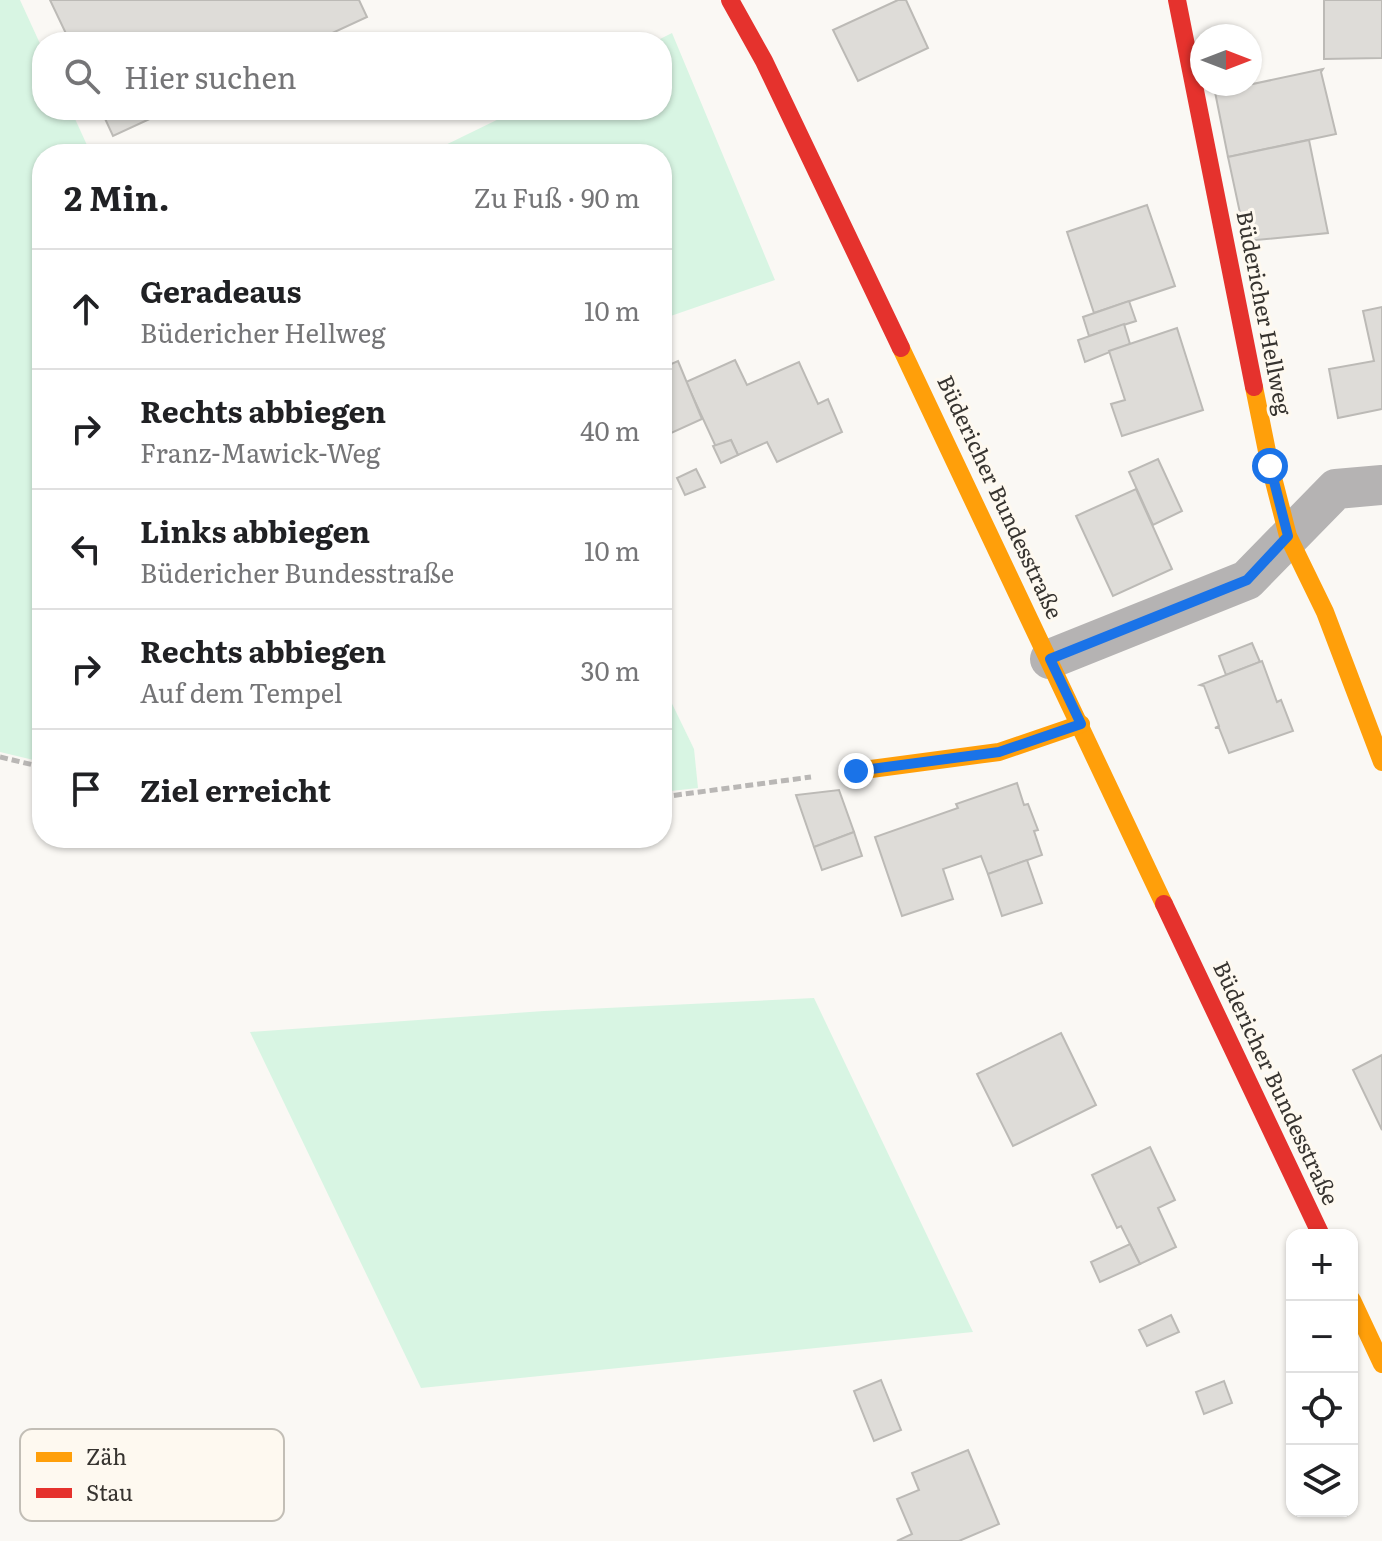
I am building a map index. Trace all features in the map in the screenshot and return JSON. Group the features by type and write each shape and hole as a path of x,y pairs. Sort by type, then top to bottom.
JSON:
{"main road":[{"name":"Büdericher Bundesstraße","path":"730,0 764,61 1318,1229"},
{"name":"Büdericher Hellweg","path":"1177,0 1270,466 1288,536 1325,612 1382,762"},
{"path":"856,771 999,752 1081,724"},
{"path":"1352,1301 1382,1364"}],"street":[{"path":"1050,659 1247,580 1336,489 1382,485"}],"path":[{"path":"0,757 32,765"},
{"path":"672,796 856,771"}],"green space":[{"path":"0,0 20,0 35,32 32,32 32,120 76,120 86,144 32,144 32,760 0,752"},
{"path":"672,33 775,280 672,316 672,144 447,144 497,120 672,120"},
{"path":"672,704 694,749 698,788 672,791"},
{"path":"814,998 973,1332 421,1388 250,1032 544,1011"}],"building":[{"path":"50,0 359,0 367,17 335,32 65,32"},
{"path":"898,0 906,0 928,48 858,81 833,30"},
{"path":"1324,0 1382,0 1382,58 1324,59"},
{"path":"1323,69 1321,72 1336,134 1228,157 1216,96 1262,96 1262,82"},
{"path":"106,120 147,120 113,136"},
{"path":"1309,140 1328,233 1246,241 1228,157"},
{"path":"1147,205 1175,286 1094,313 1067,232"},
{"path":"1129,301 1136,321 1089,336 1083,317"},
{"path":"1382,307 1382,409 1338,418 1329,369 1374,361 1363,311"},
{"path":"1124,324 1130,344 1085,362 1078,340"},
{"path":"1177,328 1203,410 1122,436 1111,404 1125,400 1109,351"},
{"path":"735,360 747,385 799,362 818,404 828,399 842,432 777,462 767,442 738,455 731,440 716,447 686,382"},
{"path":"678,361 702,419 672,433 672,364"},
{"path":"731,440 738,455 721,463 713,446"},
{"path":"1158,459 1182,511 1153,525 1129,472"},
{"path":"696,469 705,487 685,495 677,478"},
{"path":"1136,489 1172,569 1113,596 1076,516"},
{"path":"1252,643 1260,662 1226,675 1219,656"},
{"path":"1262,661 1277,702 1281,700 1293,731 1229,753 1219,728 1215,728 1219,726 1204,686 1200,685"},
{"path":"1017,783 1024,805 1028,804 1038,830 1034,831 1042,855 988,874 981,856 943,869 953,899 902,916 875,837"},
{"path":"839,790 854,832 814,847 796,795"},
{"path":"854,832 862,856 822,870 814,847"},
{"path":"1027,860 1042,903 1002,916 988,874"},
{"path":"1061,1033 1096,1105 1013,1146 977,1074"},
{"path":"1382,1055 1382,1130 1353,1070"},
{"path":"1150,1147 1175,1200 1158,1208 1176,1247 1140,1264 1121,1226 1117,1228 1092,1175"},
{"path":"1130,1244 1140,1264 1100,1282 1091,1262"},
{"path":"1171,1315 1179,1332 1147,1346 1139,1330"},
{"path":"881,1380 901,1430 874,1441 854,1391"},
{"path":"1224,1381 1232,1403 1204,1414 1196,1392"},
{"path":"968,1450 999,1524 959,1541 897,1541 912,1534 897,1499 919,1490 912,1473"}],"traffic: slow":[{"path":"901,348 1164,904"},
{"path":"1254,387 1288,536 1325,612 1382,762"},
{"path":"856,771 999,752 1081,724"},
{"path":"1352,1301 1382,1364"}],"traffic: jam":[{"path":"730,0 764,61 901,348"},
{"path":"1177,0 1254,387"},
{"path":"1164,904 1318,1229"}],"route":[{"path":"856,771 999,752 1081,724 1050,659 1247,580 1288,536 1270,466"}]}
